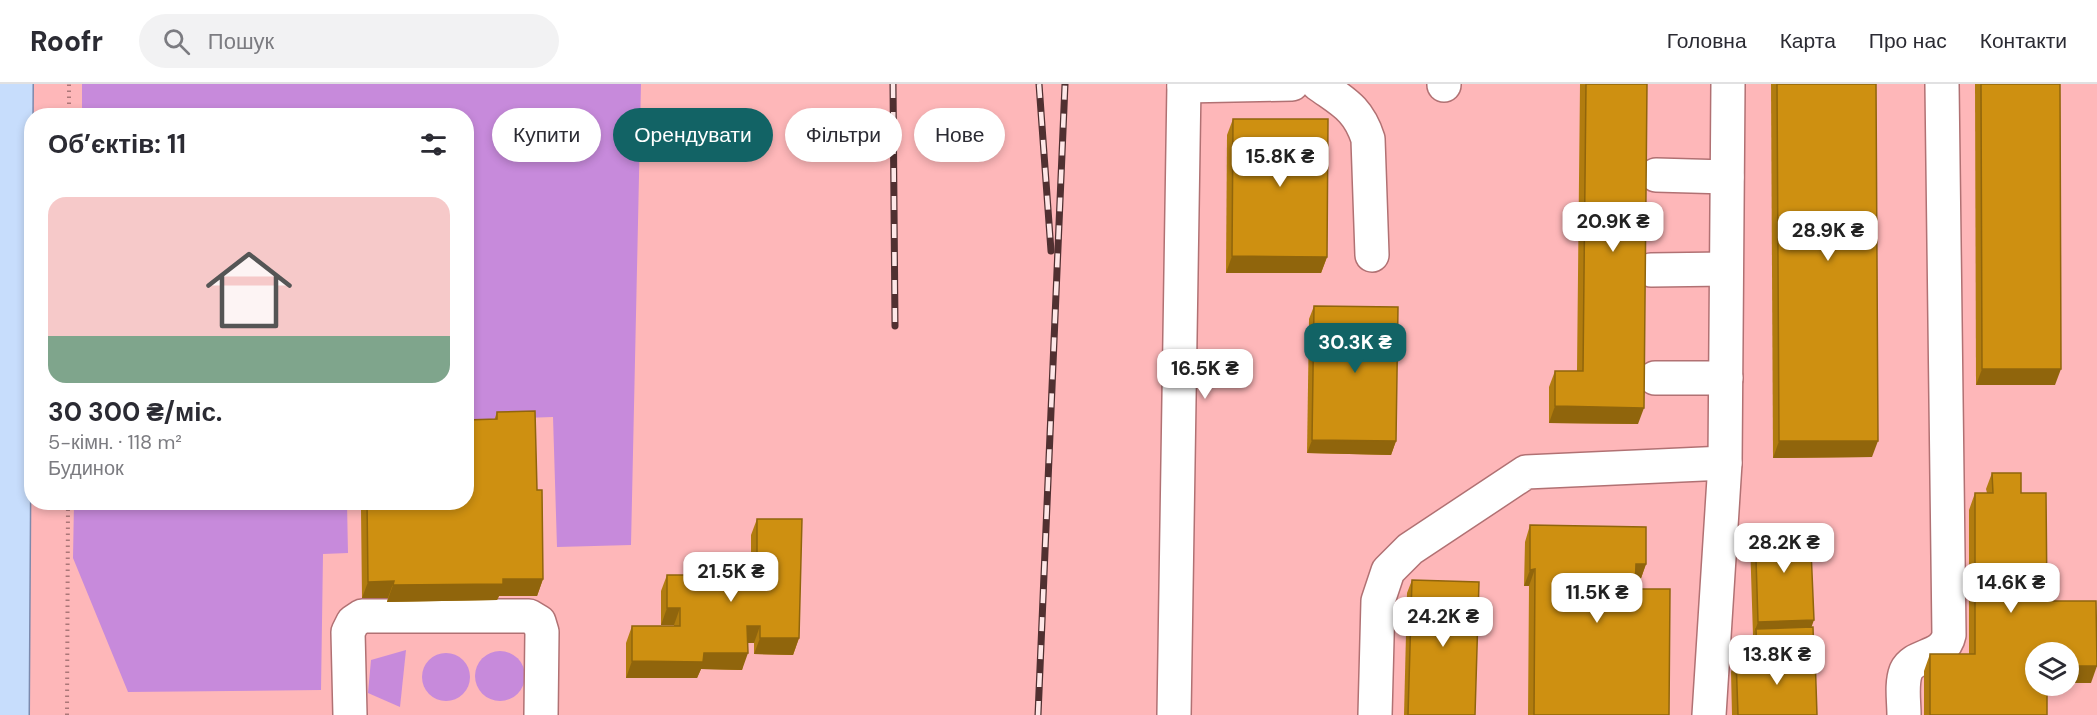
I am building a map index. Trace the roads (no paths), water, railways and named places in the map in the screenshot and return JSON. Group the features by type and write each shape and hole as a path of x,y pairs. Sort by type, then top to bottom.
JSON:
{"main road":[{"path":"12,715 16,84"}],"street":[{"path":"1174,715 1184,85 1292,84"},
{"path":"1318,84 1354,110 1363,124 1368,139 1372,255"},
{"path":"1709,715 1725,464 1728,84"},
{"path":"1904,715 1904,680 1907,669 1939,650 1947,643 1949,635 1942,84"},
{"path":"1656,175 1727,177"},
{"path":"1651,270 1726,269"},
{"path":"1655,378 1726,378"},
{"path":"1375,715 1378,601 1388,571 1410,549 1526,472 1725,464"},
{"path":"350,715 348,632 353,622 362,616 529,616 539,622 542,632 542,715"}],"railway":[{"path":"893,84 895,326"},
{"path":"1039,84 1051,251"},
{"path":"1038,715 1065,84"}]}
